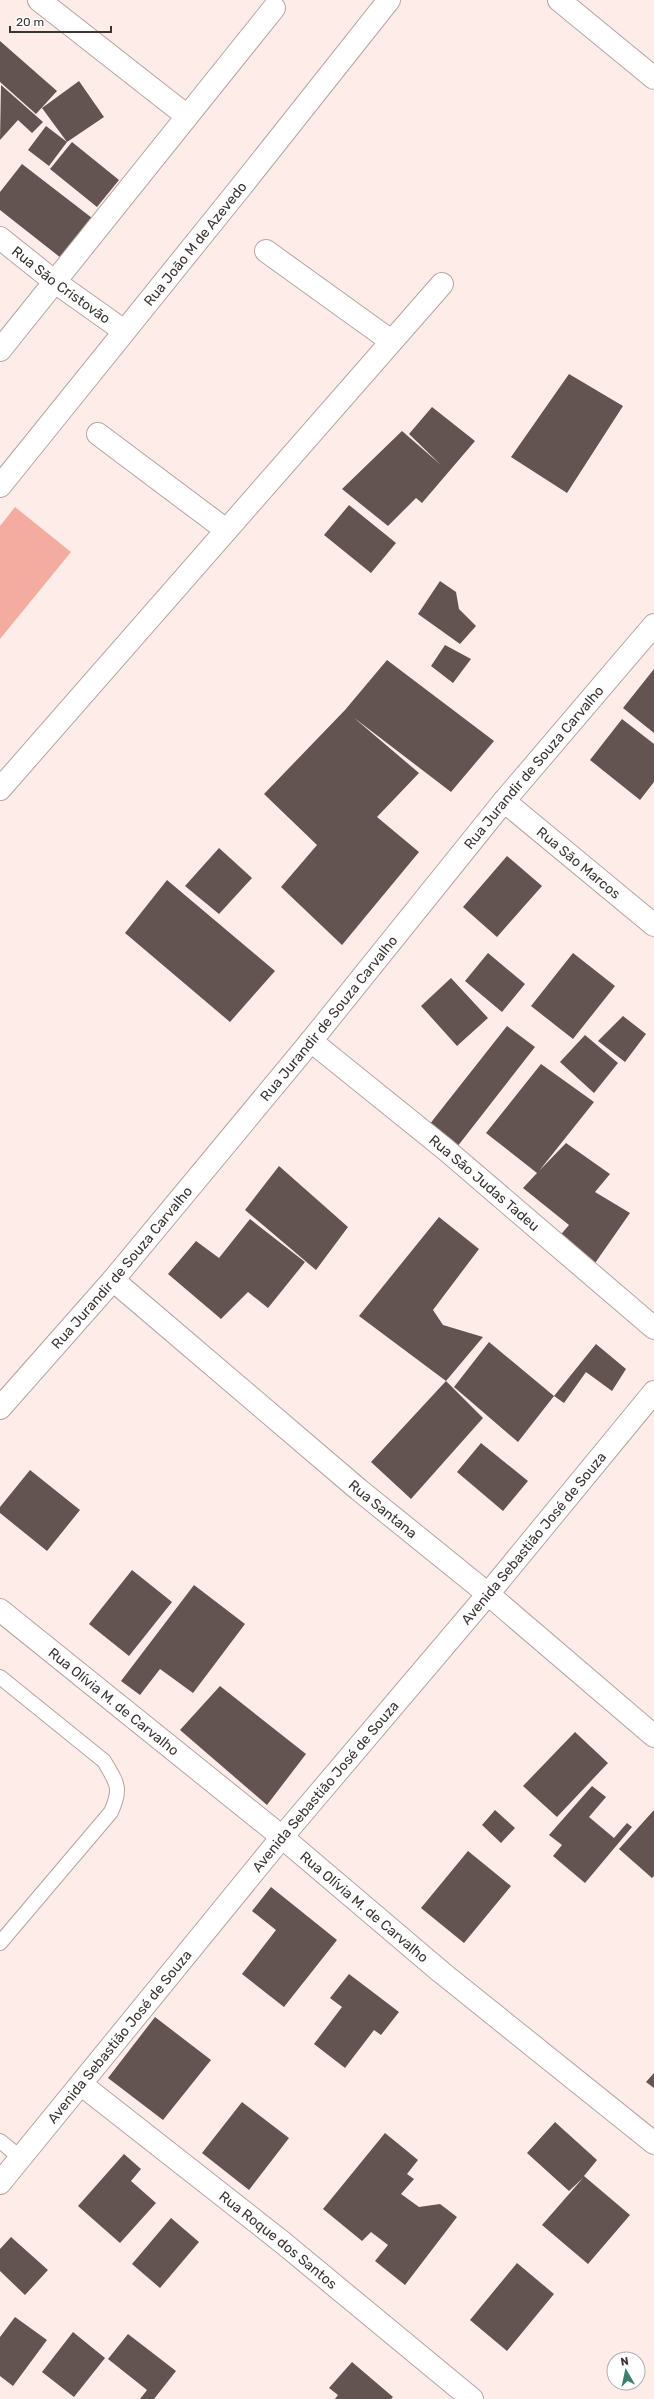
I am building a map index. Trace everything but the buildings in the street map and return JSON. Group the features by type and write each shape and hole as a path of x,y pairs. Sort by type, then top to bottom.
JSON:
{"street":[{"path":"39,0 187,116"},
{"name":"Rua João M de Azevedo","path":"0,486 389,0"},
{"path":"559,0 654,78"},
{"path":"0,350 274,8"},
{"name":"Rua São Cristovão","path":"0,238 55,282 124,331"},
{"path":"266,251 391,341"},
{"path":"0,789 442,284"},
{"path":"98,434 226,530"},
{"name":"Rua Jurandir de Souza Carvalho","path":"0,1408 113,1280 311,1041 504,801 654,625"},
{"name":"Rua São Marcos","path":"504,801 654,926"},
{"name":"Rua São Judas Tadeu","path":"311,1041 445,1149 654,1328"},
{"name":"Rua Santana","path":"113,1280 358,1489 488,1594 654,1736"},
{"name":"Avenida Sebastião José de Souza","path":"0,2183 22,2159 282,1837 488,1594 654,1392"},
{"name":"Rua Olívia M. de Carvalho","path":"0,1610 282,1837 441,1972 654,2143"},
{"name":"Rua Roque dos Santos","path":"82,2085 282,2242 472,2399"}],"lane":[{"path":"0,1677 104,1762 115,1780 118,1796 111,1812 0,1943"},
{"path":"0,2141 22,2159"}],"shaded area":[{"path":"15,507 71,552 0,639 0,526"}]}
